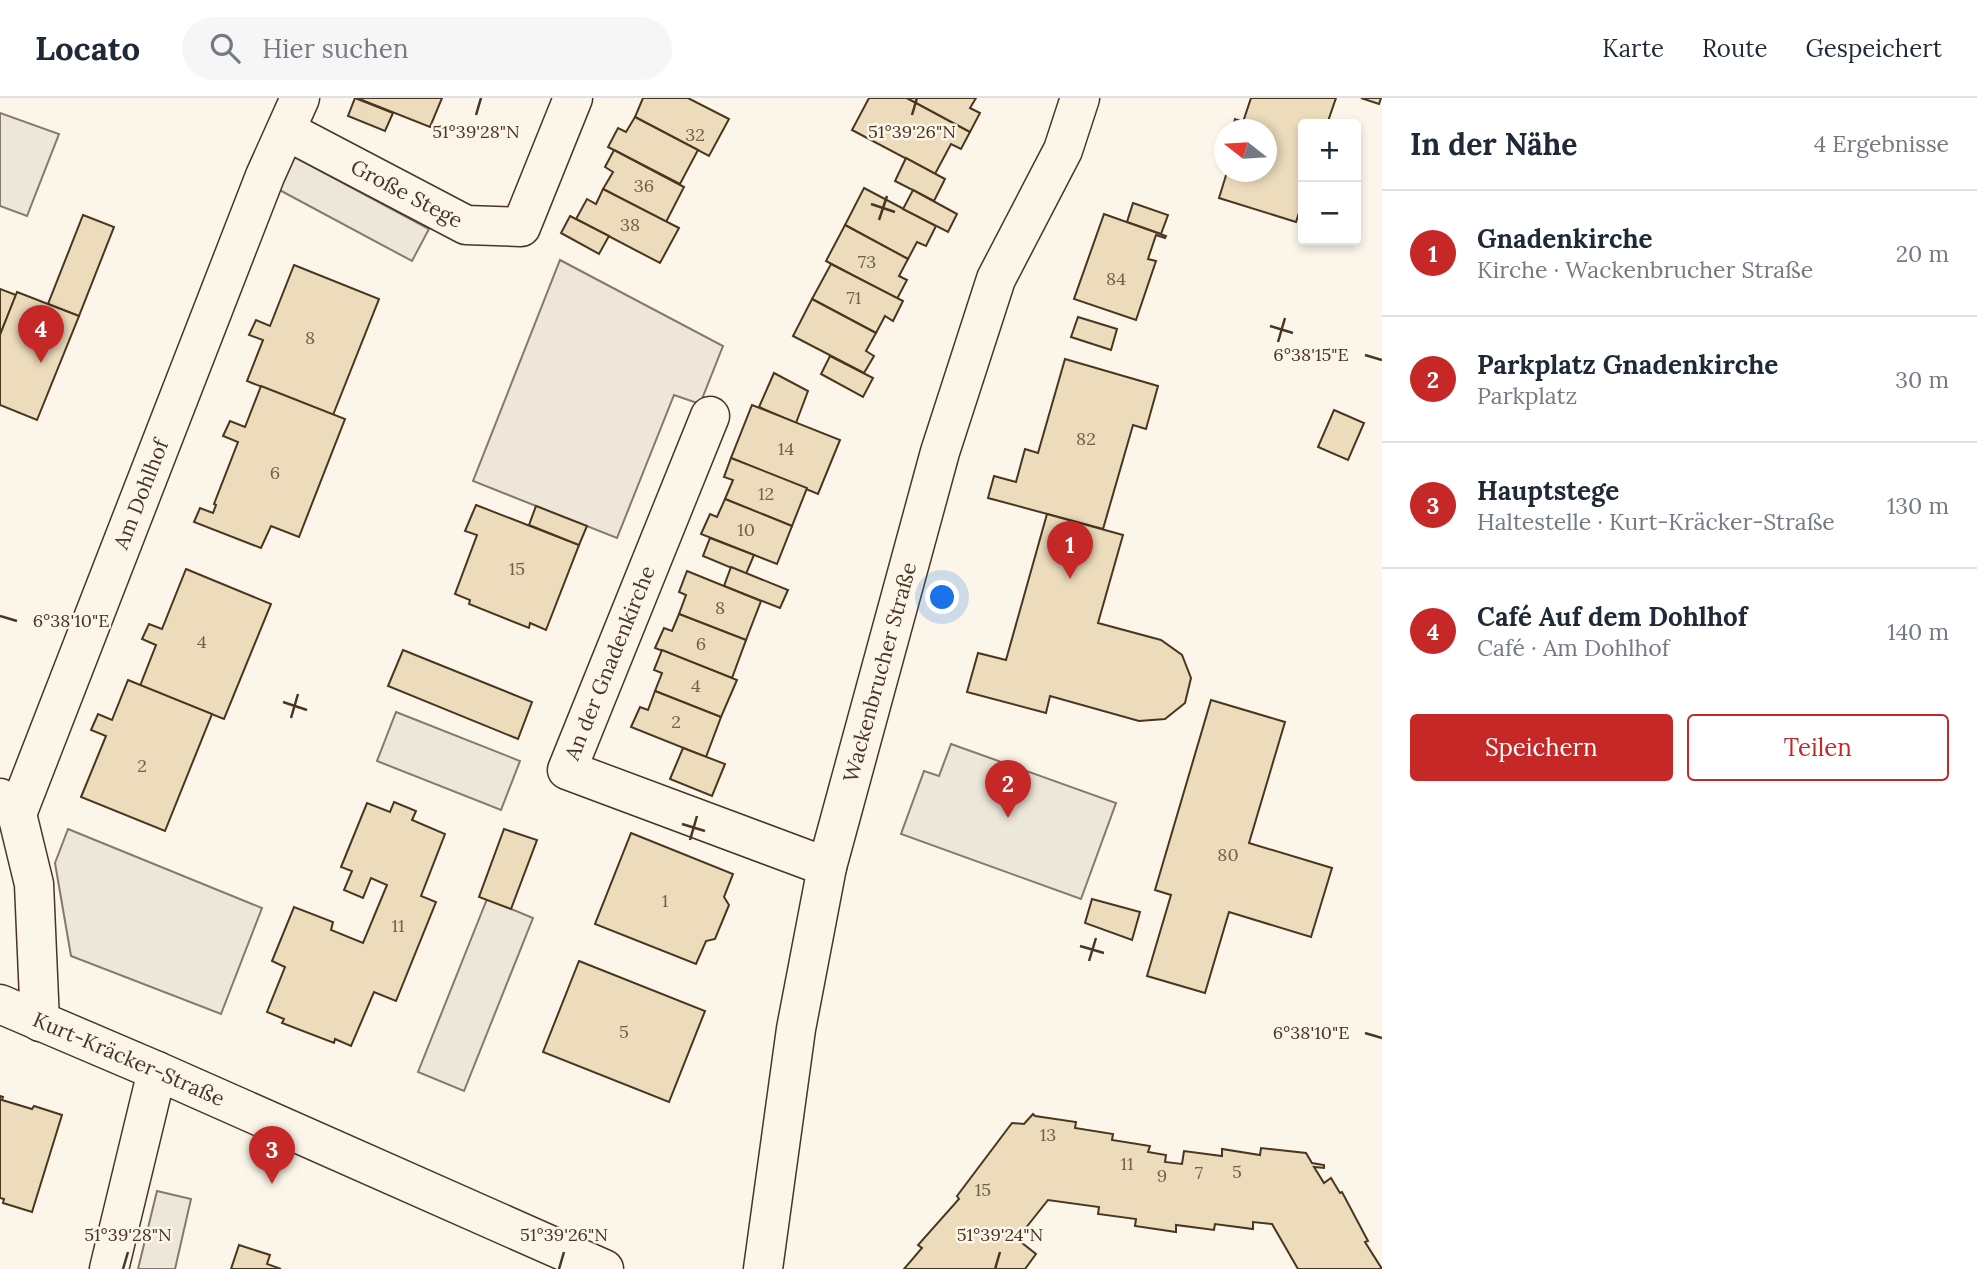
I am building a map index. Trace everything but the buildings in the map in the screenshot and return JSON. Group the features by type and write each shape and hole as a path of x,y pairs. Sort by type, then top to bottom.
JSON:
{"street":[{"name":"Große Stege","path":"265,176 293,114 466,225 521,227 573,98"},
{"name":"Wackenbrucher Straße","path":"763,1269 796,1029 827,867 940,452 996,279 1063,150 1080,98"},
{"name":"Am Dohlhof","path":"8,806 265,176"},
{"name":"An der Gnadenkirche","path":"710,416 567,770 827,867"},
{"path":"8,806 34,884 40,1022"},
{"name":"Kurt-Kräcker-Straße","path":"0,1004 604,1269"},
{"path":"109,1269 157,1071"}],"shaded area":[{"path":"0,113 59,134 27,216 0,206"},
{"path":"289,154 429,229 412,261 272,186"},
{"path":"560,260 723,346 700,404 674,395 617,538 473,481"},
{"path":"396,712 520,761 501,810 377,761"},
{"path":"951,744 1116,803 1081,899 901,834 924,771 939,776"},
{"path":"68,829 262,908 221,1014 71,956 55,863"},
{"path":"487,899 533,918 464,1091 418,1072"},
{"path":"157,1191 191,1199 175,1269 138,1269"}],"place":[{"name":"Café Auf dem Dohlhof","path":"41,363"},
{"name":"Gnadenkirche","path":"1070,579"},
{"name":"Parkplatz Gnadenkirche","path":"1008,818"},
{"name":"Hauptstege","path":"272,1184"}]}
